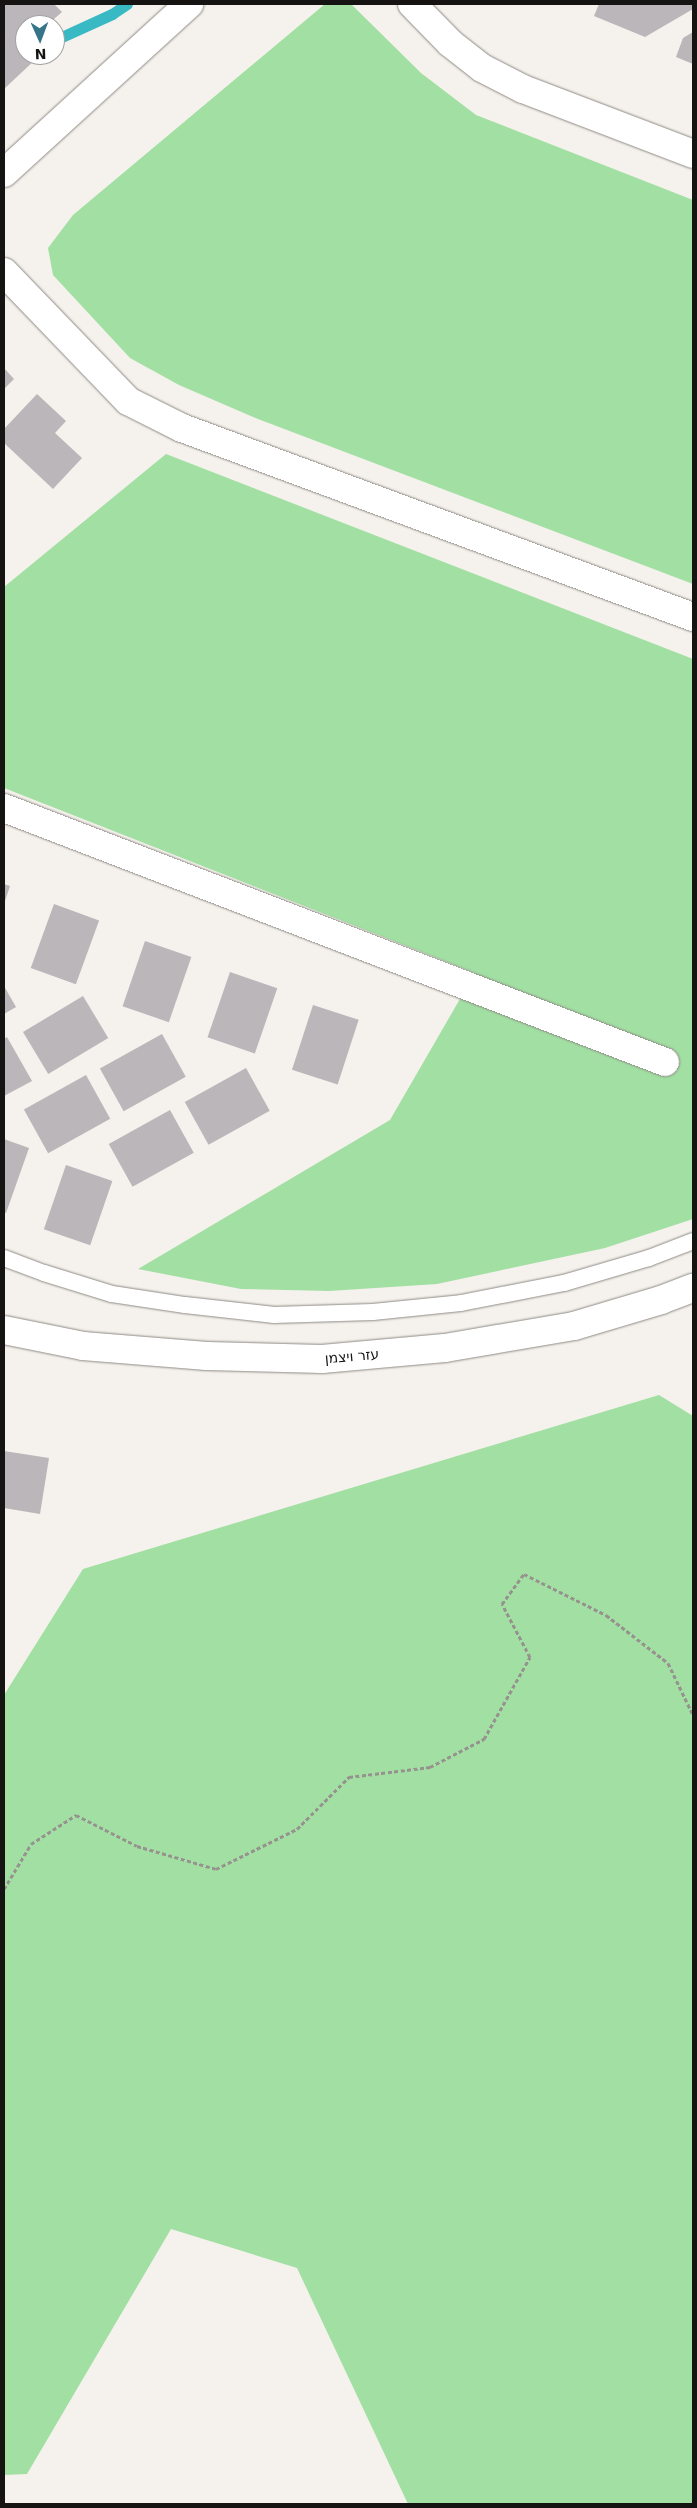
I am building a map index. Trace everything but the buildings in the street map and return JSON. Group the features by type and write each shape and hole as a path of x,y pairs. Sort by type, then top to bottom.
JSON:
{"street":[{"path":"4,173 189,4"},
{"path":"412,4 450,43 482,68 523,89 693,154"},
{"path":"4,272 128,401 182,428 693,617"},
{"path":"4,808 665,1062"},
{"name":"עזר ויצמן","path":"4,1330 84,1346 208,1356 322,1359 445,1348 574,1326 661,1300 693,1288"}],"lane":[{"path":"4,1258 44,1273 112,1294 185,1305 274,1314 353,1313 461,1303 564,1283 649,1258 693,1241"}],"path":[{"path":"4,1890 30,1844 76,1815 137,1846 216,1869 296,1829 349,1777 430,1767 484,1739 530,1656 502,1604 524,1574 606,1615 668,1663 693,1715"}],"green space":[{"path":"325,4 351,4 421,73 476,115 693,200 693,584 258,419 179,385 130,358 53,275 48,248 73,215"},
{"path":"166,454 693,659 693,1219 605,1248 437,1284 329,1291 241,1289 138,1269 390,1120 475,973 4,788 4,587"},
{"path":"659,1395 693,1416 693,2504 408,2504 297,2268 171,2229 27,2474 4,2475 4,1695 83,1569"}],"waterway":[{"path":"65,35 112,14 127,4"}]}
